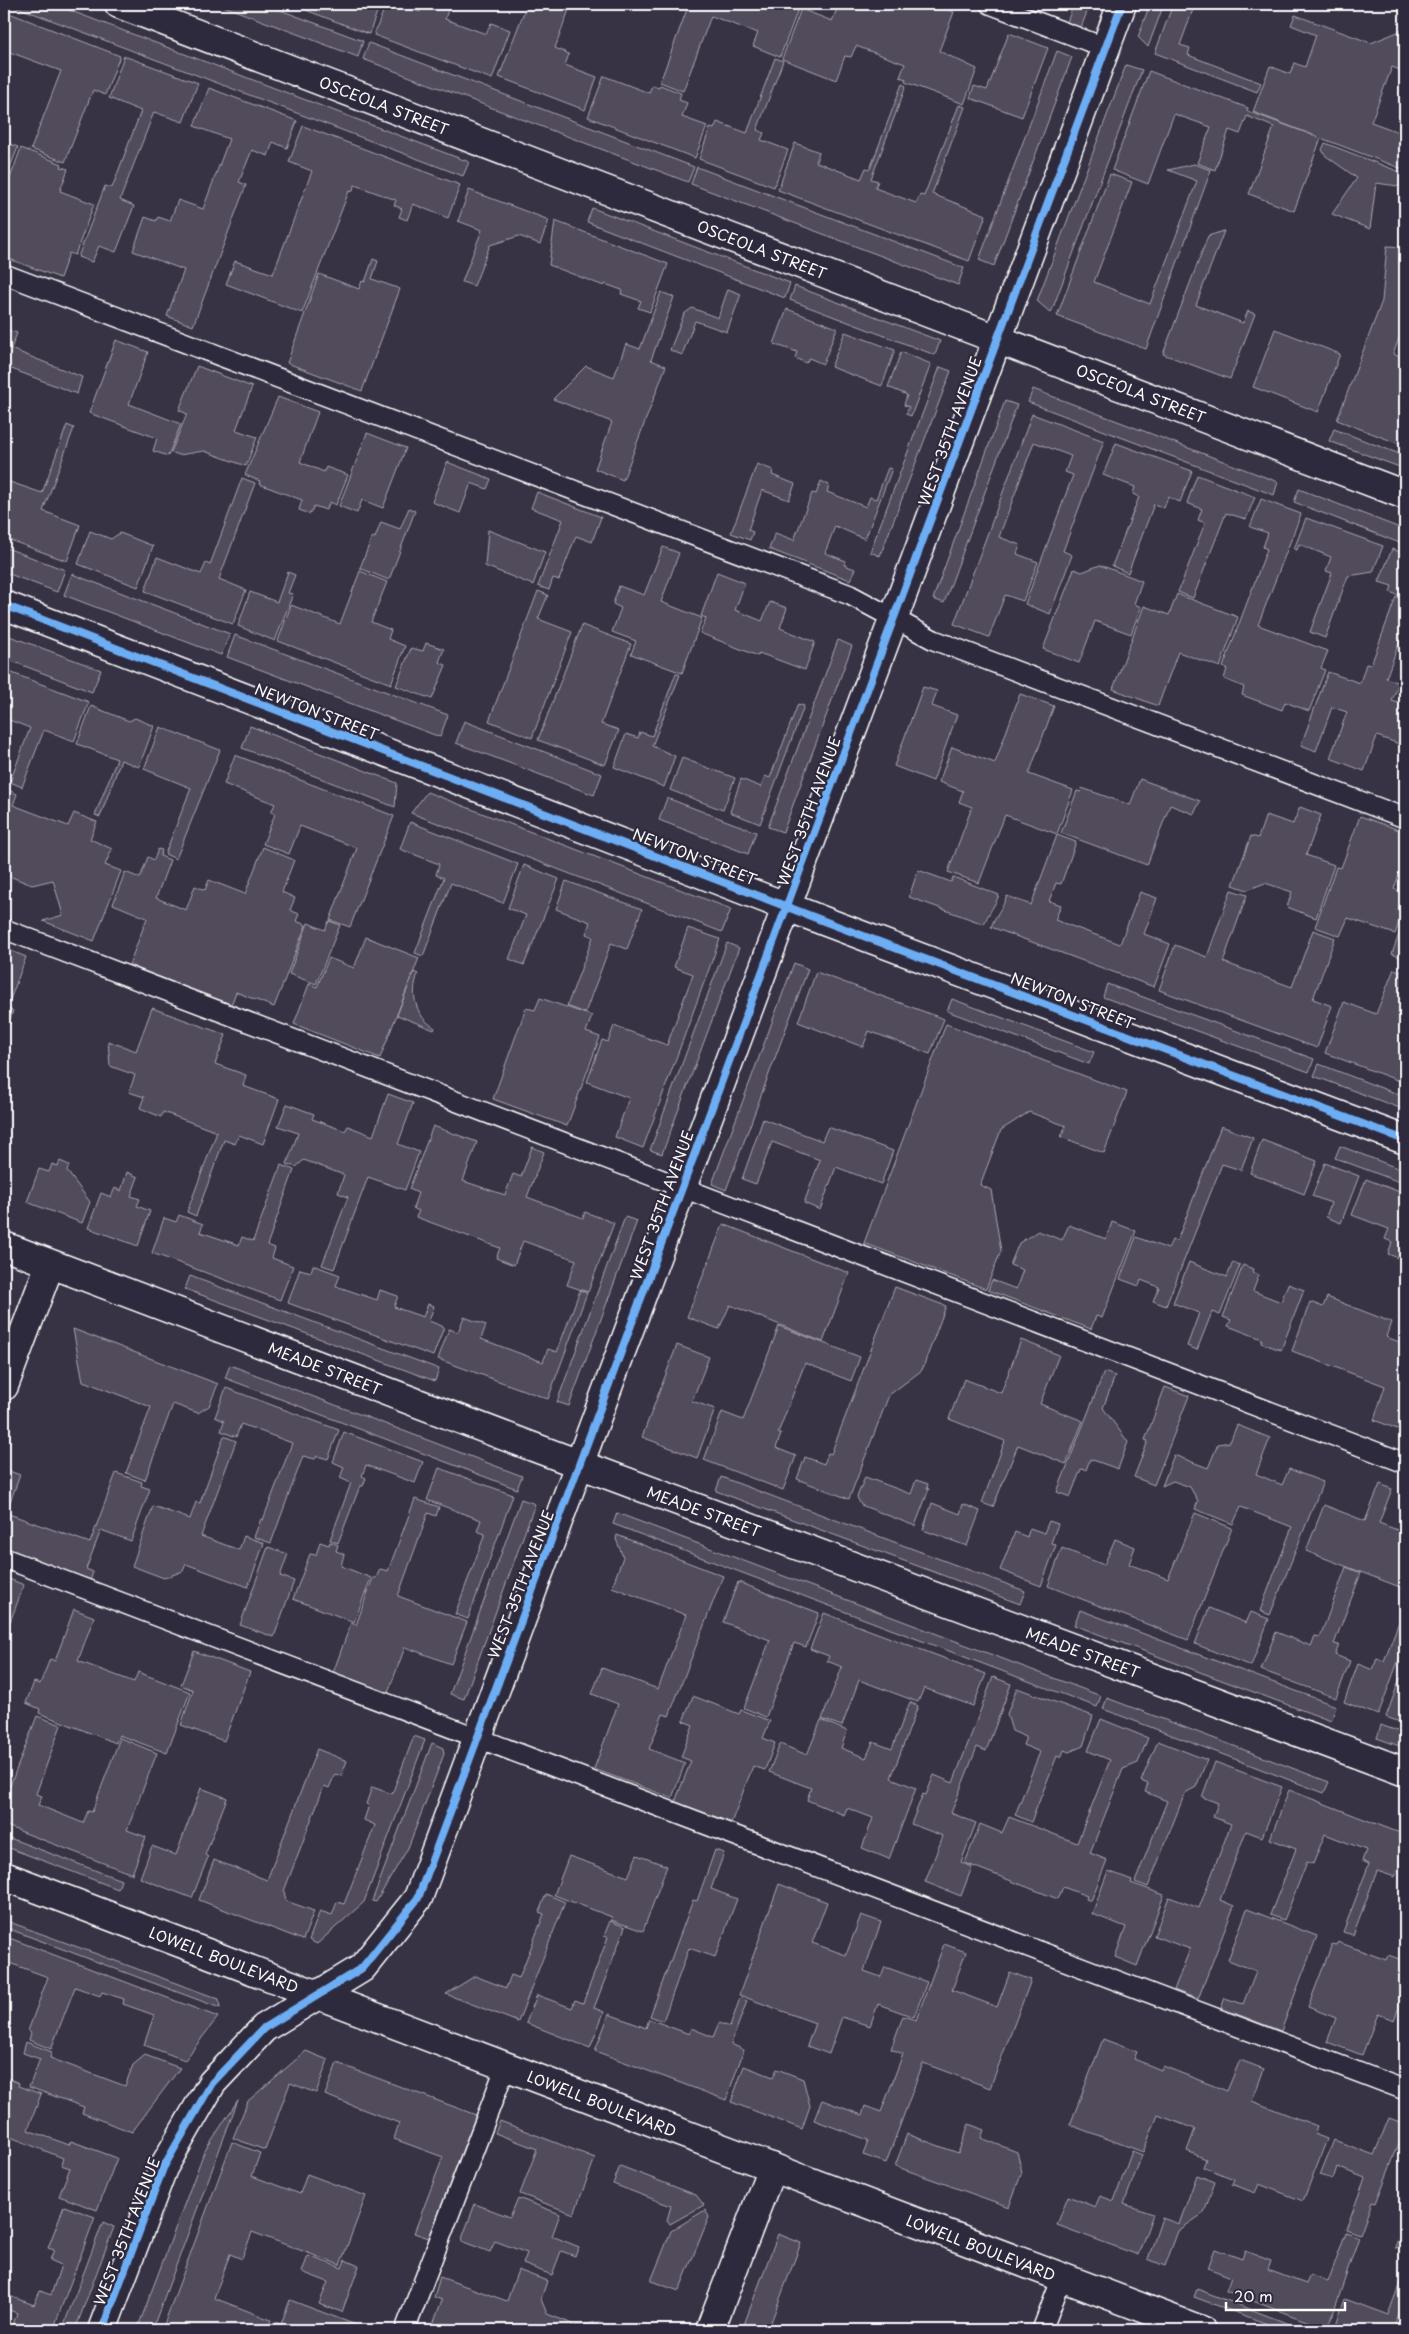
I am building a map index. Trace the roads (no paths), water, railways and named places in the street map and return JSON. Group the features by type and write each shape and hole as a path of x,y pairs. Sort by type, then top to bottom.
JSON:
{"street":[{"name":"OSCEOLA STREET","path":"119,4 998,338 1405,495"},
{"name":"WEST 35TH AVENUE","path":"102,2330 163,2168 212,2083 264,2028 362,1968 418,1898 1122,4"},
{"name":"NEWTON STREET","path":"4,605 787,906 1405,1140"},
{"name":"MEADE STREET","path":"4,1246 579,1464 1405,1772"},
{"path":"4,1386 50,1264"},
{"name":"LOWELL BOULEVARD","path":"4,1876 1201,2330"},
{"path":"710,2330 772,2167"}],"lane":[{"path":"990,4 1106,48"},
{"path":"4,274 850,595 934,640 1405,818"},
{"path":"4,929 1405,1462"},
{"path":"4,1558 1405,2090"},
{"path":"406,2330 506,2066"},
{"path":"1042,2330 1062,2278"}]}
